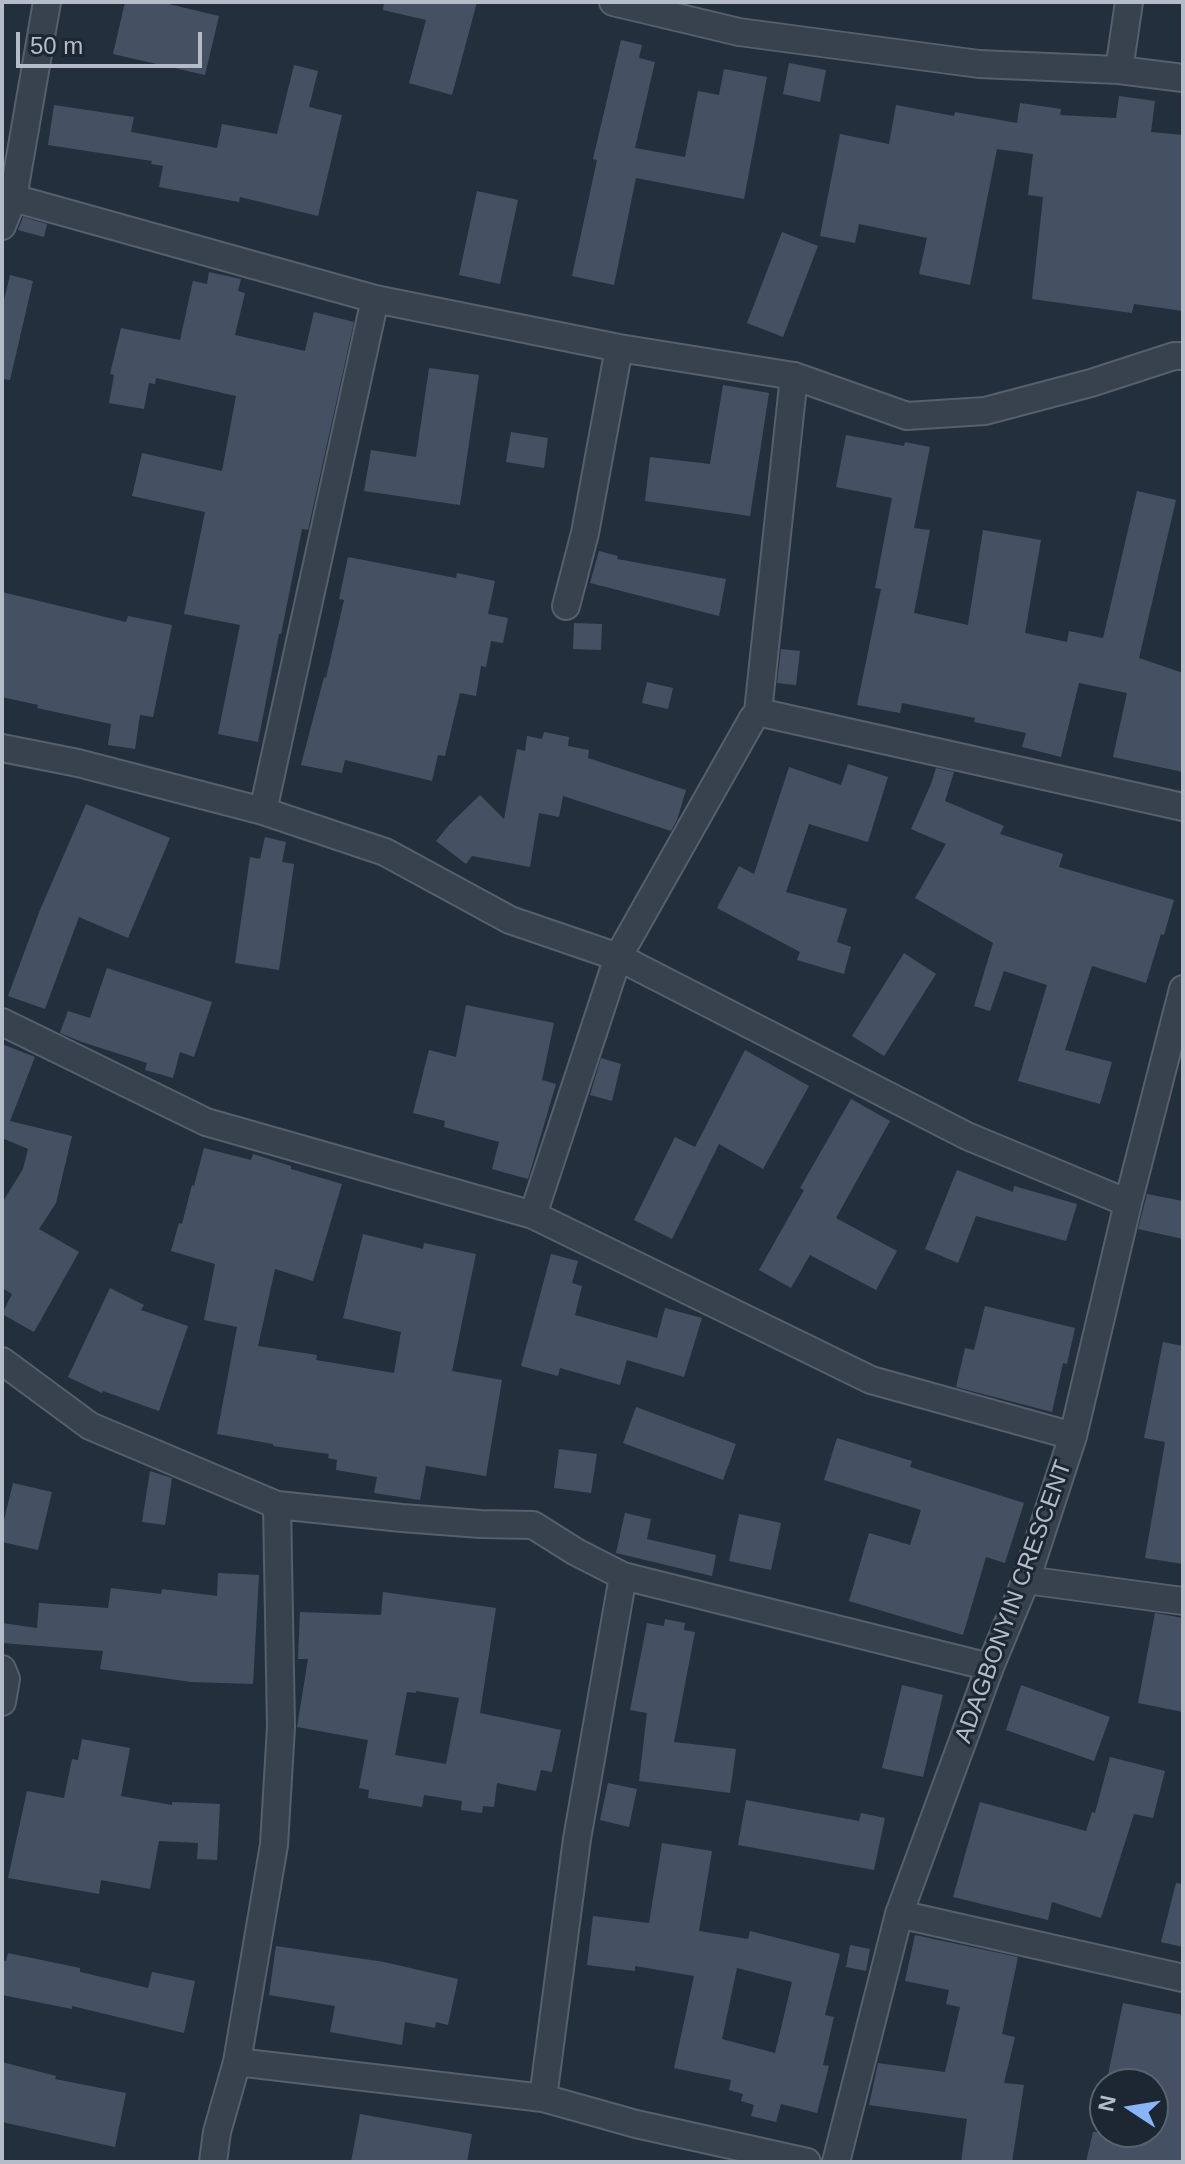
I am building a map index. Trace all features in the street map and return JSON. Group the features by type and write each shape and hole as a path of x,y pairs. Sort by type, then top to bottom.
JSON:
{"street":[{"path":"2,226 13,198 47,2"},
{"path":"613,2 739,32 979,64 1119,70 1183,78"},
{"path":"1119,70 1129,2"},
{"path":"13,198 375,299 619,348 794,376 907,416 985,411 1091,383 1174,356 1183,356"},
{"path":"263,811 375,299"},
{"path":"566,606 585,533 619,348"},
{"path":"533,1215 618,957 758,712 794,376"},
{"path":"758,712 1183,807"},
{"path":"2,748 78,763 263,811 385,852 510,920 618,957 967,1136 1128,1203"},
{"name":"ADAGBONYIN CRESCENT","path":"836,2162 899,1914 990,1667 1026,1580 1073,1436 1183,989"},
{"path":"2,1022 206,1122 533,1215 871,1380 1073,1436"},
{"path":"2,1361 90,1426 277,1505 402,1518 533,1525 623,1576 990,1667"},
{"path":"213,2162 217,2132 237,2062 274,1845 281,1727 277,1505"},
{"path":"543,2098 577,1839 623,1576"},
{"path":"1026,1580 1183,1601"},
{"path":"2,1669 6,1679 2,1702"},
{"path":"899,1914 1183,1978"},
{"path":"237,2062 543,2098 636,2124 807,2162"}],"building":[{"path":"125,2 160,2 219,16 205,75 113,54"},
{"path":"384,2 477,2 452,95 409,83 426,20 383,10"},
{"path":"621,40 642,45 639,58 655,62 635,148 685,157 698,91 719,95 724,69 767,77 744,199 636,178 614,285 572,276 597,160 593,159"},
{"path":"789,63 826,70 820,102 783,94"},
{"path":"294,65 318,71 309,107 342,115 318,216 240,197 239,202 159,187 163,166 151,164 152,161 48,145 54,105 134,117 131,132 217,148 222,124 277,134"},
{"path":"1119,96 1155,101 1151,132 1183,135 1183,311 1134,304 1132,313 1032,299 1043,197 1028,195 1033,154 997,149 970,285 919,274 927,238 859,224 855,243 820,236 840,134 889,144 896,105 1017,123 1020,103 1061,109 1060,115 1116,118"},
{"path":"477,191 518,200 500,284 459,275"},
{"path":"23,217 47,224 44,237 18,230"},
{"path":"782,232 818,246 783,337 747,323"},
{"path":"209,272 241,279 238,291 245,293 235,335 305,351 314,312 354,322 308,530 302,529 258,742 218,734 240,625 184,614 205,512 132,496 142,453 222,471 236,396 156,378 155,384 149,383 144,409 109,403 114,375 110,374 121,328 180,340 193,281 207,284"},
{"path":"10,275 33,281 10,380 2,379 2,308"},
{"path":"429,368 479,375 460,505 364,491 371,450 416,457"},
{"path":"723,385 769,393 750,516 645,501 650,457 710,464"},
{"path":"511,432 548,438 544,468 506,462"},
{"path":"846,435 904,446 905,442 930,447 914,528 930,530 914,613 968,625 983,530 1041,540 1025,633 1067,642 1069,631 1103,638 1137,491 1176,500 1139,658 1183,673 1183,772 1113,757 1127,693 1079,683 1061,757 1022,747 1026,733 974,722 975,718 902,703 900,713 857,705 881,589 875,588 892,498 836,487"},
{"path":"599,551 618,556 617,559 726,579 719,616 590,583"},
{"path":"348,557 456,578 457,573 495,581 488,614 508,618 503,643 491,641 486,667 481,666 476,696 460,693 445,756 438,755 432,781 345,760 342,773 301,765 344,600 339,599"},
{"path":"2,592 126,622 128,616 172,625 153,717 140,715 135,749 108,745 111,724 2,697"},
{"path":"574,623 602,624 601,650 573,649"},
{"path":"781,649 800,651 796,685 777,683"},
{"path":"647,682 673,688 668,709 642,703"},
{"path":"544,732 569,737 568,746 589,750 588,758 686,790 671,831 563,796 559,817 539,813 530,867 472,856 466,864 436,841 480,795 504,819 517,749 525,751 527,736 542,739"},
{"path":"848,764 888,777 868,842 809,824 786,892 847,909 837,942 851,947 844,974 797,960 800,952 717,908 739,866 754,874 789,767 841,785"},
{"path":"936,768 954,772 945,801 1004,826 1000,834 1063,854 1059,867 1174,900 1146,983 1092,966 1065,1050 1112,1062 1100,1104 1018,1081 1047,985 1004,971 990,1011 974,1006 993,943 915,898 946,844 911,829"},
{"path":"86,804 170,838 128,938 79,917 45,1009 8,996 40,910"},
{"path":"265,837 286,842 282,862 294,864 279,970 235,963 250,857 260,859"},
{"path":"904,953 936,974 884,1056 852,1036"},
{"path":"107,968 212,1002 194,1057 180,1052 173,1078 145,1070 147,1063 60,1033 68,1011 90,1018"},
{"path":"466,1005 554,1023 542,1080 556,1084 528,1179 492,1169 499,1142 444,1127 445,1121 413,1113 429,1050 456,1057"},
{"path":"2,1044 35,1057 10,1121 72,1136 56,1203 39,1229 79,1252 34,1332 2,1314 12,1294 2,1288 2,1203 23,1169 28,1149 2,1138"},
{"path":"745,1050 809,1086 763,1169 719,1144 672,1239 634,1220 675,1137 695,1147"},
{"path":"601,1058 621,1064 612,1101 590,1095"},
{"path":"851,1099 890,1121 836,1218 897,1251 876,1290 810,1255 791,1288 759,1270 804,1190 800,1188"},
{"path":"204,1148 251,1160 253,1154 342,1184 313,1281 275,1269 258,1346 317,1355 316,1360 394,1373 401,1332 343,1318 363,1234 423,1249 424,1243 476,1254 452,1371 502,1380 486,1476 426,1466 420,1500 374,1493 377,1477 336,1470 337,1460 328,1458 329,1454 217,1434 237,1327 204,1320 215,1264 171,1251"},
{"path":"957,1170 1013,1192 1014,1186 1077,1204 1066,1241 976,1216 958,1263 925,1249"},
{"path":"1147,1194 1183,1201 1183,1239 1138,1229"},
{"path":"551,1254 578,1261 572,1283 582,1286 575,1315 657,1338 665,1308 702,1318 684,1377 627,1360 620,1385 560,1368 558,1376 521,1366"},
{"path":"110,1288 144,1305 141,1310 188,1326 159,1411 102,1393 68,1377"},
{"path":"985,1306 1075,1328 1052,1412 956,1387 965,1348 974,1350"},
{"path":"1163,1342 1183,1346 1183,1564 1145,1558 1165,1442 1144,1438"},
{"path":"636,1407 736,1444 723,1480 623,1443"},
{"path":"837,1438 912,1461 910,1467 1024,1503 1005,1563 986,1557 963,1635 849,1601 869,1533 910,1545 921,1510 824,1480"},
{"path":"559,1449 597,1454 591,1493 554,1488"},
{"path":"150,1471 172,1478 165,1525 142,1522"},
{"path":"13,1483 52,1492 38,1550 2,1542 2,1528"},
{"path":"625,1513 651,1519 647,1539 716,1555 712,1576 616,1553"},
{"path":"739,1514 781,1523 771,1570 729,1561"},
{"path":"218,1573 259,1575 253,1684 191,1682 100,1669 103,1651 2,1643 2,1623 37,1628 39,1603 108,1608 111,1588 161,1594 162,1589 217,1596"},
{"path":"383,1592 496,1608 480,1713 561,1730 552,1772 541,1770 536,1791 497,1783 494,1807 483,1806 482,1813 461,1810 462,1801 424,1795 422,1807 368,1798 369,1790 359,1788 368,1740 297,1727 308,1659 298,1659 300,1612 381,1615","holes":["407,1692 459,1698 446,1764 395,1755"]},
{"path":"1155,1613 1183,1618 1183,1712 1138,1703"},
{"path":"665,1619 685,1623 684,1630 695,1632 674,1742 736,1749 730,1793 639,1781 647,1713 630,1710 647,1623 664,1626"},
{"path":"902,1685 943,1695 923,1777 882,1768"},
{"path":"1021,1685 1110,1717 1094,1761 1006,1730"},
{"path":"82,1739 130,1748 121,1796 172,1805 172,1802 220,1804 217,1860 197,1859 198,1843 159,1841 150,1889 101,1880 99,1894 8,1878 27,1791 64,1798 72,1759 78,1760"},
{"path":"1110,1757 1165,1771 1153,1818 1134,1814 1101,1918 1052,1902 1048,1920 953,1897 980,1802 1086,1831 1092,1812 1095,1813"},
{"path":"608,1783 637,1789 629,1827 600,1820"},
{"path":"746,1800 859,1821 861,1813 885,1818 874,1870 738,1845"},
{"path":"662,1843 712,1851 699,1931 748,1939 750,1931 840,1954 825,2015 834,2017 823,2065 829,2066 817,2113 781,2104 776,2122 751,2116 754,2105 741,2101 743,2094 729,2090 731,2080 674,2068 694,1976 635,1966 635,1971 587,1965 593,1916 649,1923","holes":["737,1968 792,1982 775,2053 722,2039"]},
{"path":"1176,1883 1183,1884 1183,1947 1161,1942"},
{"path":"915,1935 1018,1957 1002,2034 1015,2037 1004,2083 1024,2085 1012,2162 961,2162 967,2119 869,2105 878,2063 945,2072 960,2007 946,2004 949,1990 905,1981"},
{"path":"850,1945 870,1949 866,1971 846,1967"},
{"path":"276,1946 384,1962 458,1979 448,2025 436,2022 435,2028 405,2022 402,2045 330,2032 335,2006 269,1995"},
{"path":"8,1953 80,1968 80,1972 148,1988 152,1972 195,1981 184,2033 72,2006 72,2009 2,1995 2,1960 6,1961"},
{"path":"1123,2003 1183,2015 1183,2162 1086,2162 1089,2148 1169,2148 1169,2068 1109,2068"},
{"path":"2,2062 56,2076 55,2079 126,2093 115,2147 2,2122"},
{"path":"360,2114 472,2134 467,2162 351,2162"}]}
